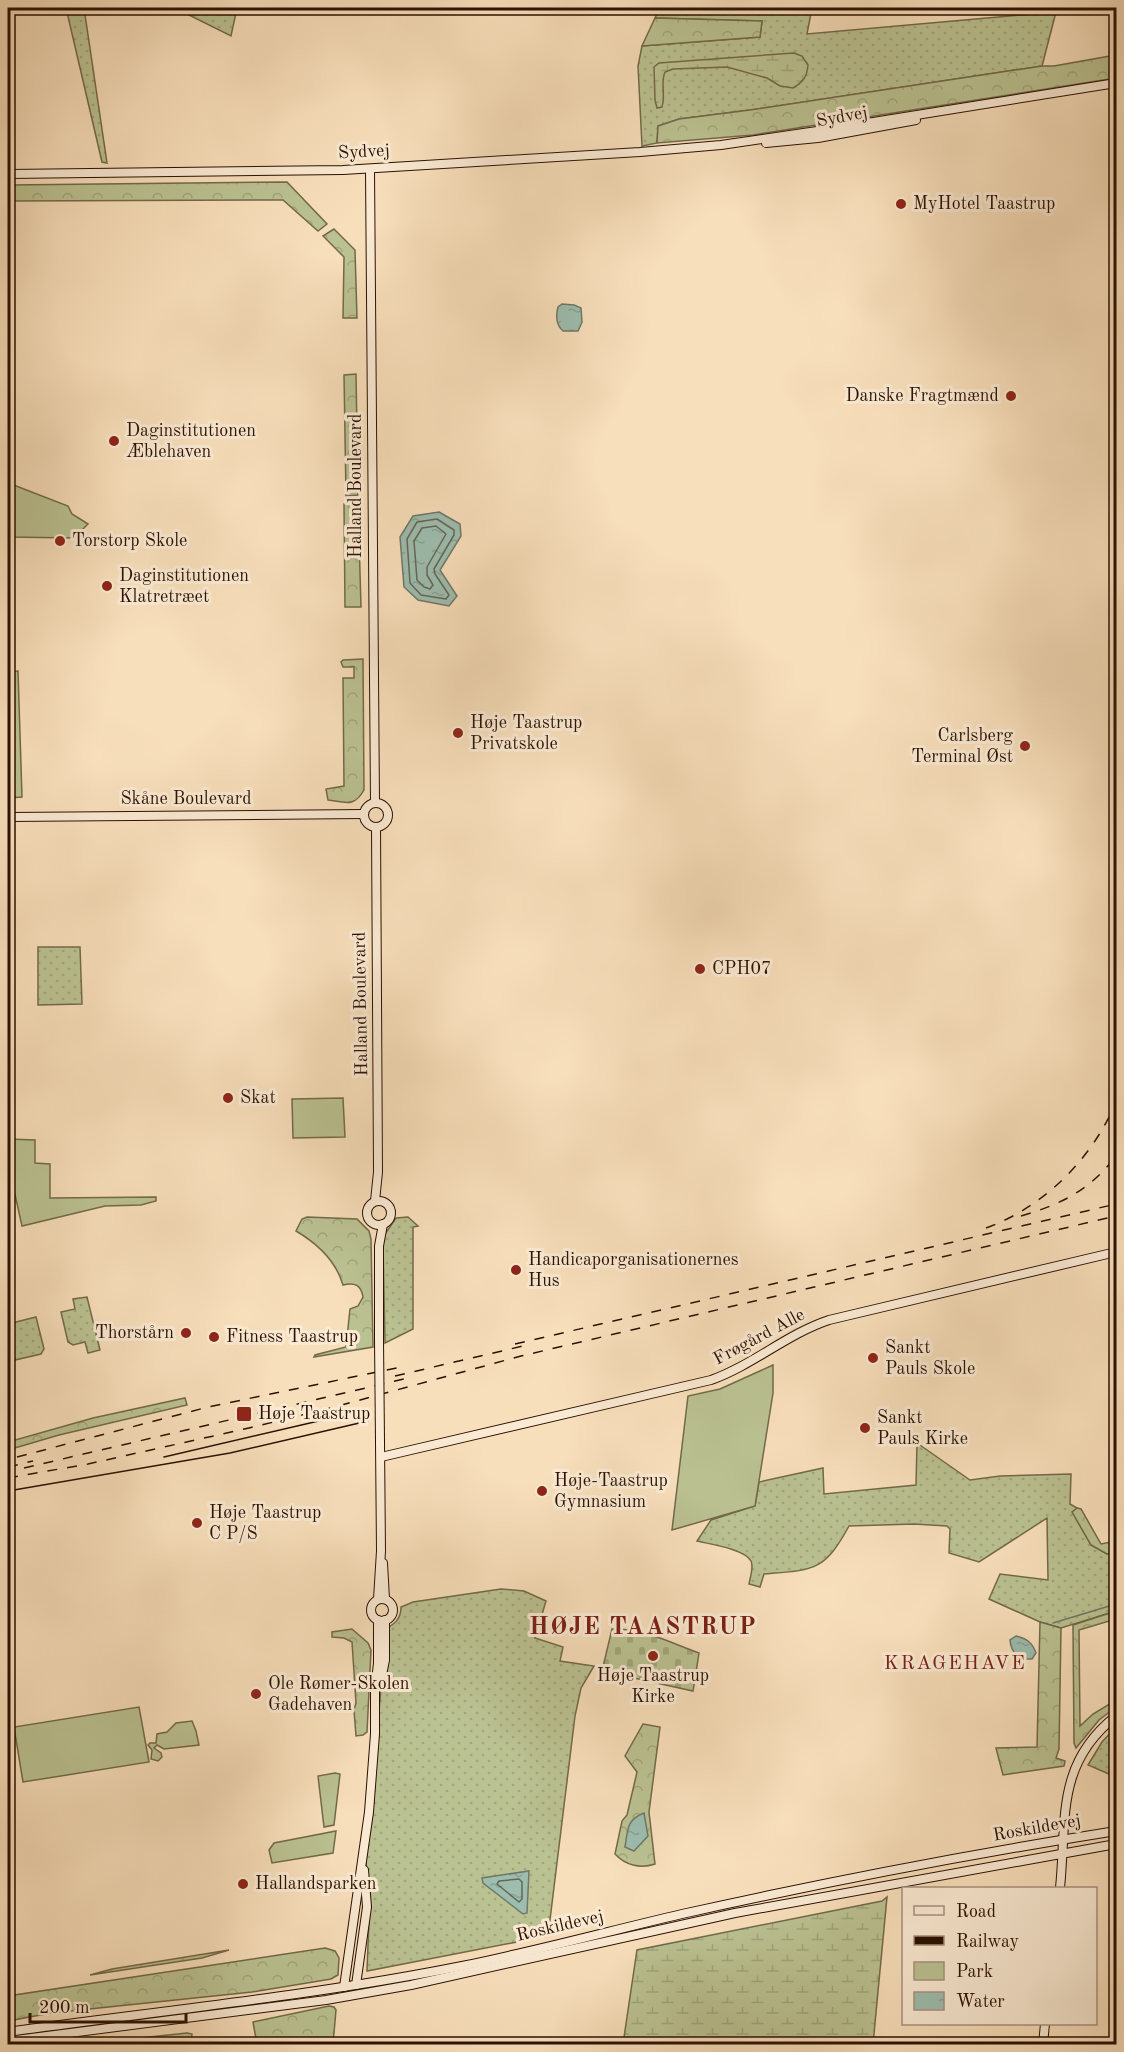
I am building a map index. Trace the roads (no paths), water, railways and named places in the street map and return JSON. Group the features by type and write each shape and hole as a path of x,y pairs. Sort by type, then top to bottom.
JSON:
{"street":[{"name":"Sydvej","path":"8,174 370,169 775,143 818,138 906,122 966,108 1116,83"},
{"name":"Halland Boulevard","path":"370,169 375,803"},
{"path":"375,803 384,806 388,815 386,822 376,827 367,822 364,814 367,807 375,803"},
{"name":"Skåne Boulevard","path":"8,817 364,814"},
{"name":"Halland Boulevard","path":"376,827 379,1201"},
{"path":"379,1201 389,1205 392,1212 390,1219 379,1224 369,1219 367,1213 369,1206 379,1201"},
{"path":"379,1224 382,1599"},
{"name":"Frøgård Alle","path":"381,1456 711,1380 740,1368 801,1331 829,1320 1116,1252"},
{"path":"382,1599 389,1602 393,1610 390,1617 381,1620 373,1616 371,1609 373,1603 382,1599"},
{"path":"344,1987 369,1812 381,1620"},
{"path":"1060,1887 1066,1803 1071,1776 1087,1746 1116,1716"},
{"name":"Roskildevej","path":"8,2032 356,1985 464,1965 858,1877 1116,1831"},
{"name":"Roskildevej","path":"8,2041 354,1995 466,1974 724,1915 1116,1844"},
{"path":"356,1985 367,1906 362,1860"},
{"path":"1043,2044 1045,2025"}],"water":[{"path":"562,304 581,308 582,322 578,331 563,331 559,326 557,310"},
{"path":"439,512 460,524 461,536 440,570 457,596 449,606 418,600 404,587 400,537 413,516"},
{"path":"1016,1636 1033,1646 1036,1653 1032,1659 1020,1657 1014,1652 1010,1640"},
{"path":"644,1813 648,1836 634,1851 625,1847 628,1831 631,1822"},
{"path":"529,1871 527,1913 523,1914 483,1883 482,1878"}],"waterway":[{"path":"1053,1623 1116,1604"}],"tram line":[{"path":"164,1457 366,1410"},
{"path":"8,1491 230,1453 368,1421"}],"railway":[{"path":"986,1228 1027,1207 1064,1178 1094,1143 1116,1102"},
{"path":"1021,1216 1062,1201 1074,1194 1096,1178 1116,1156"},
{"path":"515,1344 1116,1204"},
{"path":"8,1478 88,1464 249,1428 521,1356 1116,1216"},
{"path":"395,1376 523,1346"},
{"path":"17,1457 208,1407 406,1366"},
{"path":"24,1468 404,1379"},
{"path":"8,1467 33,1461"}],"place":[{"name":"MyHotel Taastrup","path":"901,204"},
{"name":"Danske Fragtmænd","path":"1011,396"},
{"name":"Daginstitutionen Æblehaven","path":"114,441"},
{"name":"Torstorp Skole","path":"60,541"},
{"name":"Daginstitutionen Klatretræet","path":"107,586"},
{"name":"Høje Taastrup Privatskole","path":"458,733"},
{"name":"Carlsberg Terminal Øst","path":"1025,746"},
{"name":"CPH07","path":"700,969"},
{"name":"Skat","path":"228,1098"},
{"name":"Handicaporganisationernes Hus","path":"516,1270"},
{"name":"Thorstårn","path":"186,1333"},
{"name":"Fitness Taastrup","path":"214,1337"},
{"name":"Sankt Pauls Skole","path":"873,1358"},
{"name":"Høje Taastrup","path":"244,1414"},
{"name":"Sankt Pauls Kirke","path":"865,1428"},
{"name":"Høje-Taastrup Gymnasium","path":"542,1491"},
{"name":"Høje Taastrup C P/S","path":"197,1523"},
{"name":"Høje Taastrup Kirke","path":"653,1656"},
{"name":"Ole Rømer-Skolen Gadehaven","path":"256,1694"},
{"name":"Hallandsparken","path":"243,1884"}],"district":[{"name":"HØJE TAASTRUP","path":"643,1628"},
{"name":"KRAGEHAVE","path":"955,1664"}]}
